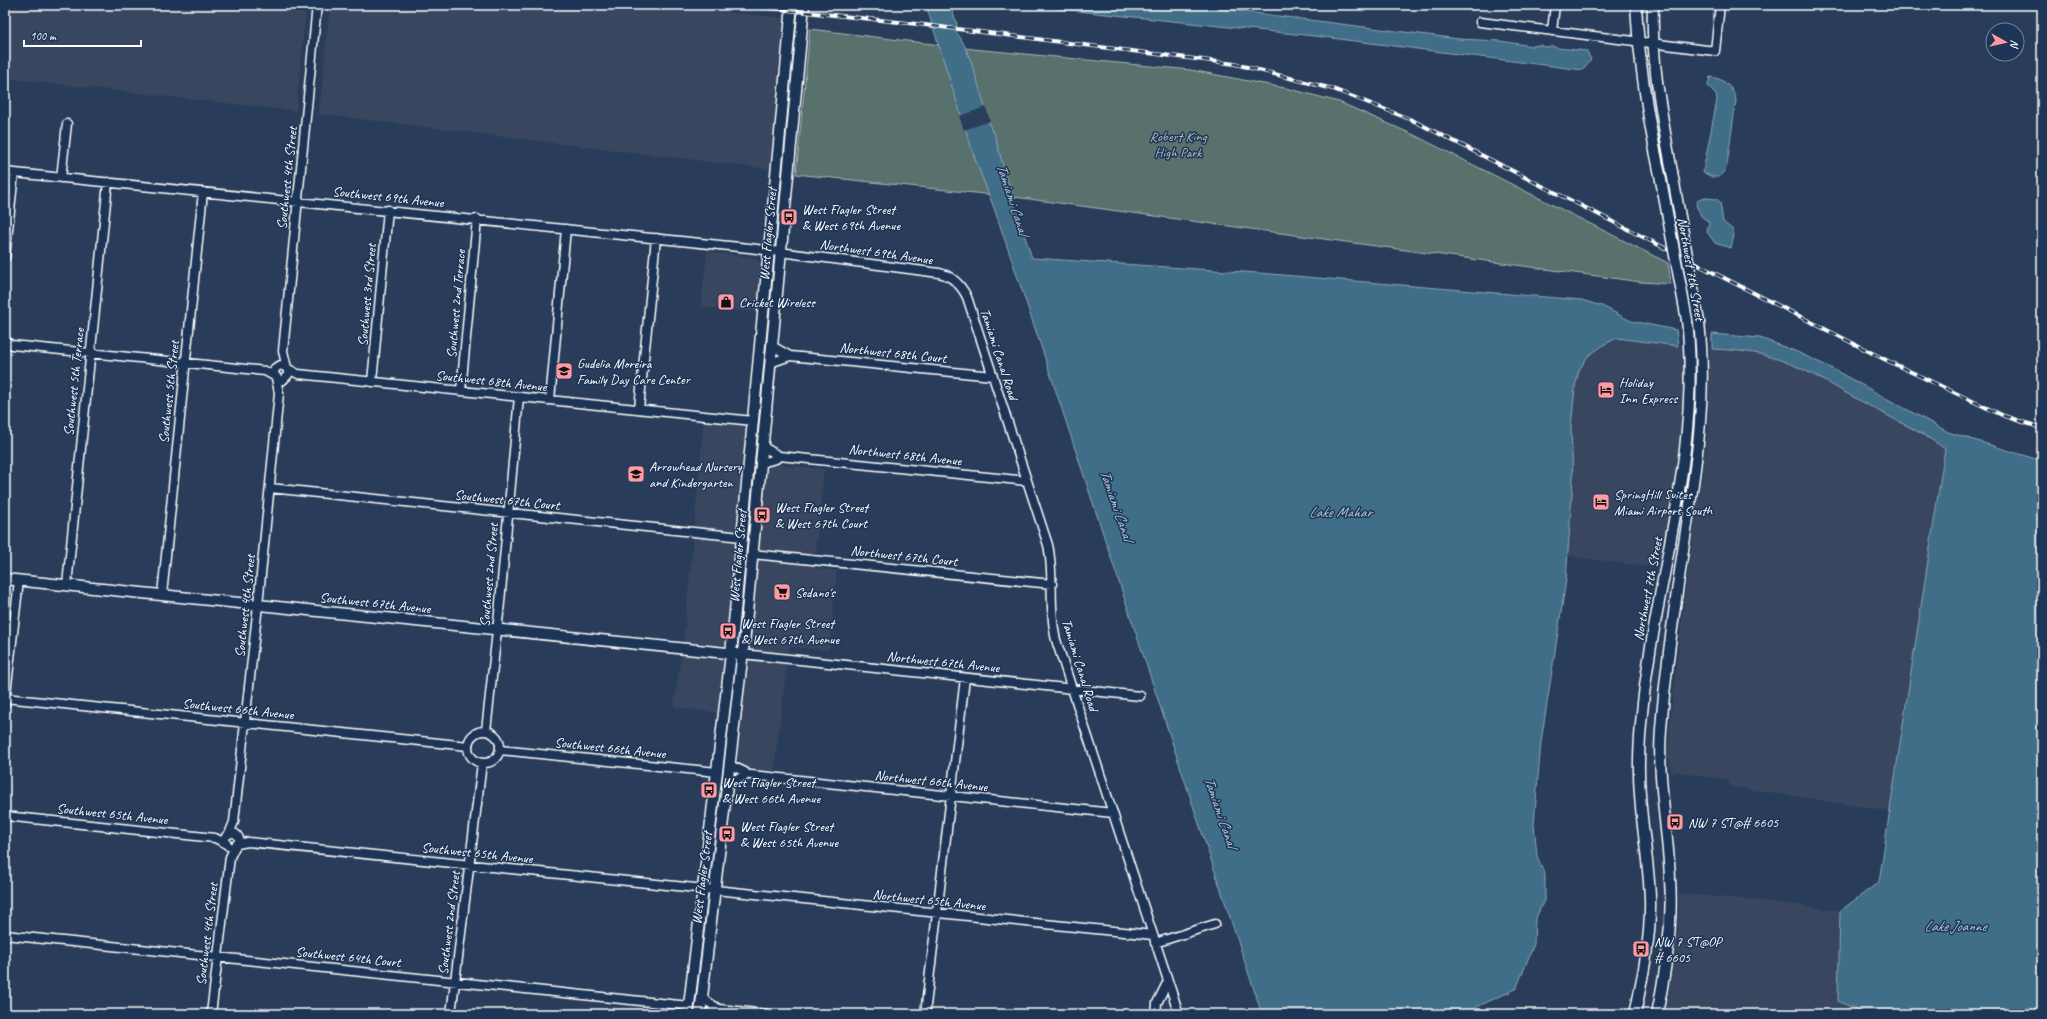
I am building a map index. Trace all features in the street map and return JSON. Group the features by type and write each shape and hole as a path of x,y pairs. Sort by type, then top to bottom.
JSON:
{"main road":[{"name":"West Flagler Street","path":"688,1010 731,654 792,5"},
{"name":"West Flagler Street","path":"700,1014 742,654 804,5"},
{"name":"Northwest 7th Street","path":"1635,1014 1643,978 1650,917 1649,883 1639,782 1641,723 1650,654 1669,552 1687,436 1691,369 1687,320 1643,89 1636,5"},
{"name":"Northwest 7th Street","path":"1653,5 1653,43 1660,103 1699,322 1702,374 1700,433 1678,585 1661,730 1661,787 1670,876 1671,907 1669,942 1657,1014"},
{"path":"783,98 794,100"},
{"name":"Southwest 67th Avenue","path":"5,579 742,654"}],"street":[{"name":"Southwest 4th Street","path":"211,1014 230,857 234,838 234,822 258,605 279,393 276,372 283,354 317,5"},
{"path":"1552,31 1555,5"},
{"path":"1480,22 1715,51 1720,5"},
{"path":"61,178 67,124"},
{"name":"Southwest 69th Avenue","path":"5,172 769,250"},
{"path":"5,258 14,173"},
{"name":"Southwest 5th Terrace","path":"67,585 108,182"},
{"name":"Southwest 5th Street","path":"162,595 203,192"},
{"name":"Southwest 3rd Street","path":"372,382 388,210"},
{"name":"Southwest 2nd Terrace","path":"461,391 477,219"},
{"path":"550,400 566,229"},
{"path":"639,409 656,238"},
{"name":"Northwest 69th Avenue","path":"769,250 939,273 954,279"},
{"name":"Tamiami Canal Road","path":"954,279 967,297 1048,545 1052,566 1051,608 1053,628 1179,1014"},
{"path":"7,345 276,372"},
{"name":"Northwest 68th Court","path":"772,346 790,356 993,376"},
{"name":"Southwest 4th Street","path":"279,393 287,373 283,354"},
{"name":"Northwest 68th Court","path":"770,363 790,356"},
{"path":"281,365 287,373 280,380 276,372 281,365"},
{"name":"Southwest 68th Avenue","path":"287,373 753,421"},
{"name":"Southwest 2nd Street","path":"486,732 498,630 519,397"},
{"name":"Northwest 68th Avenue","path":"762,446 779,456 1027,481"},
{"name":"Northwest 68th Avenue","path":"760,463 779,456"},
{"name":"Southwest 67th Court","path":"270,488 742,537"},
{"name":"Northwest 67th Court","path":"752,554 1052,584"},
{"path":"5,700 19,580"},
{"name":"Northwest 67th Avenue","path":"742,654 1140,696"},
{"path":"925,1014 965,678"},
{"name":"Southwest 66th Avenue","path":"5,700 468,746"},
{"path":"486,732 496,737 500,750 494,760 482,763 471,757 468,746 470,739 476,734 486,732"},
{"name":"Southwest 66th Avenue","path":"500,750 717,772"},
{"name":"Southwest 2nd Street","path":"451,1014 482,763"},
{"name":"Northwest 66th Avenue","path":"730,765 744,772 746,775 1113,813"},
{"name":"Northwest 66th Avenue","path":"728,781 743,778 746,775"},
{"name":"Southwest 65th Avenue","path":"5,816 215,838 234,838 248,842 703,890"},
{"name":"Southwest 65th Avenue","path":"215,838 227,844"},
{"name":"Southwest 4th Street","path":"230,857 225,839 234,838"},
{"name":"Northwest 65th Avenue","path":"703,890 937,913 1154,939 1215,924"},
{"name":"Southwest 64th Court","path":"5,935 455,981 688,1010"},
{"path":"1156,1014 1157,1003 1168,981"},
{"path":"702,998 719,1009 766,1014"},
{"path":"707,1014 719,1009"}],"shaded area":[{"path":"5,5 306,5 296,111 5,78"},
{"path":"330,5 659,5 784,18 770,169 319,114"},
{"path":"707,252 755,258 760,262 763,269 757,312 701,307"},
{"path":"1617,338 1684,347 1686,368 1685,404 1664,552 1659,568 1567,556 1573,479 1571,427 1575,387 1579,370 1588,356 1605,344"},
{"path":"1709,349 1740,351 1768,356 1790,364 1822,379 1868,406 1920,431 1945,449 1890,811 1729,786 1728,780 1678,772 1672,774 1667,755 1686,584 1708,433"},
{"path":"704,421 743,425 747,428 746,462 824,469 814,568 837,571 829,650 789,647 774,771 745,768 740,765 738,758 742,716 674,707 684,637"},
{"path":"1679,894 1758,900 1840,911 1838,1001 1866,1014 1665,1014 1678,931"}],"green space":[{"name":"Robert King High Park","path":"810,29 973,49 1191,70 1290,89 1339,102 1414,135 1668,263 1671,284 1641,282 1022,198 796,174"}],"water":[{"name":"Lake Mahar","path":"926,5 950,5 957,24 956,32 967,50 977,79 992,132 994,132 1007,181 1011,186 1013,201 1032,258 1258,273 1581,300 1602,306 1631,321 1676,330 1678,346 1617,338 1605,344 1588,356 1579,370 1575,387 1571,427 1573,479 1566,580 1541,742 1534,824 1537,856 1545,875 1545,898 1535,920 1534,944 1516,989 1461,1014 1262,1014 1043,352 994,208 975,159"},
{"path":"1021,5 1191,5 1459,39 1500,41 1532,46 1552,46 1557,48 1587,51 1591,60 1583,70 1323,37"},
{"path":"1710,77 1719,79 1727,84 1733,91 1736,100 1727,165 1724,173 1719,177 1712,177 1703,172 1717,100 1716,94 1708,86"},
{"path":"1706,198 1716,199 1720,202 1723,222 1733,230 1734,235 1731,248 1715,243 1707,232 1709,222 1701,216 1696,205 1698,200"},
{"name":"Lake Joanne","path":"1712,334 1760,338 1795,351 1829,367 1948,432 2042,461 2042,1014 1866,1014 1838,1001 1840,911 1879,882 1945,449 1917,431 1793,365 1753,353 1712,349"}],"pier":[{"path":"986,107 990,121 964,130 959,116"}],"railway":[{"path":"741,5 917,24 1235,64 1333,89 1412,120 1888,361 2004,416 2042,428"}],"place":[{"name":"West Flagler Street & West 69th Avenue","path":"789,217"},
{"name":"Cricket Wireless","path":"726,302"},
{"name":"Gudelia Moreira Family Day Care Center","path":"564,371"},
{"name":"Holiday Inn Express","path":"1606,390"},
{"name":"Arrowhead Nursery and Kindergarten","path":"636,474"},
{"name":"SpringHill Suites Miami Airport South","path":"1601,502"},
{"name":"West Flagler Street & West 67th Court","path":"762,515"},
{"name":"Sedano's","path":"782,592"},
{"name":"West Flagler Street & West 67th Avenue","path":"728,631"},
{"name":"West Flagler Street & West 66th Avenue","path":"709,790"},
{"name":"NW 7 ST@# 6605","path":"1675,822"},
{"name":"West Flagler Street & West 65th Avenue","path":"727,834"},
{"name":"NW 7 ST@OP # 6605","path":"1641,949"}],"water label":[{"name":"Tamiami Canal","path":"1012,199"},
{"name":"Tamiami Canal","path":"1116,505"},
{"name":"Tamiami Canal","path":"1220,812"}]}
